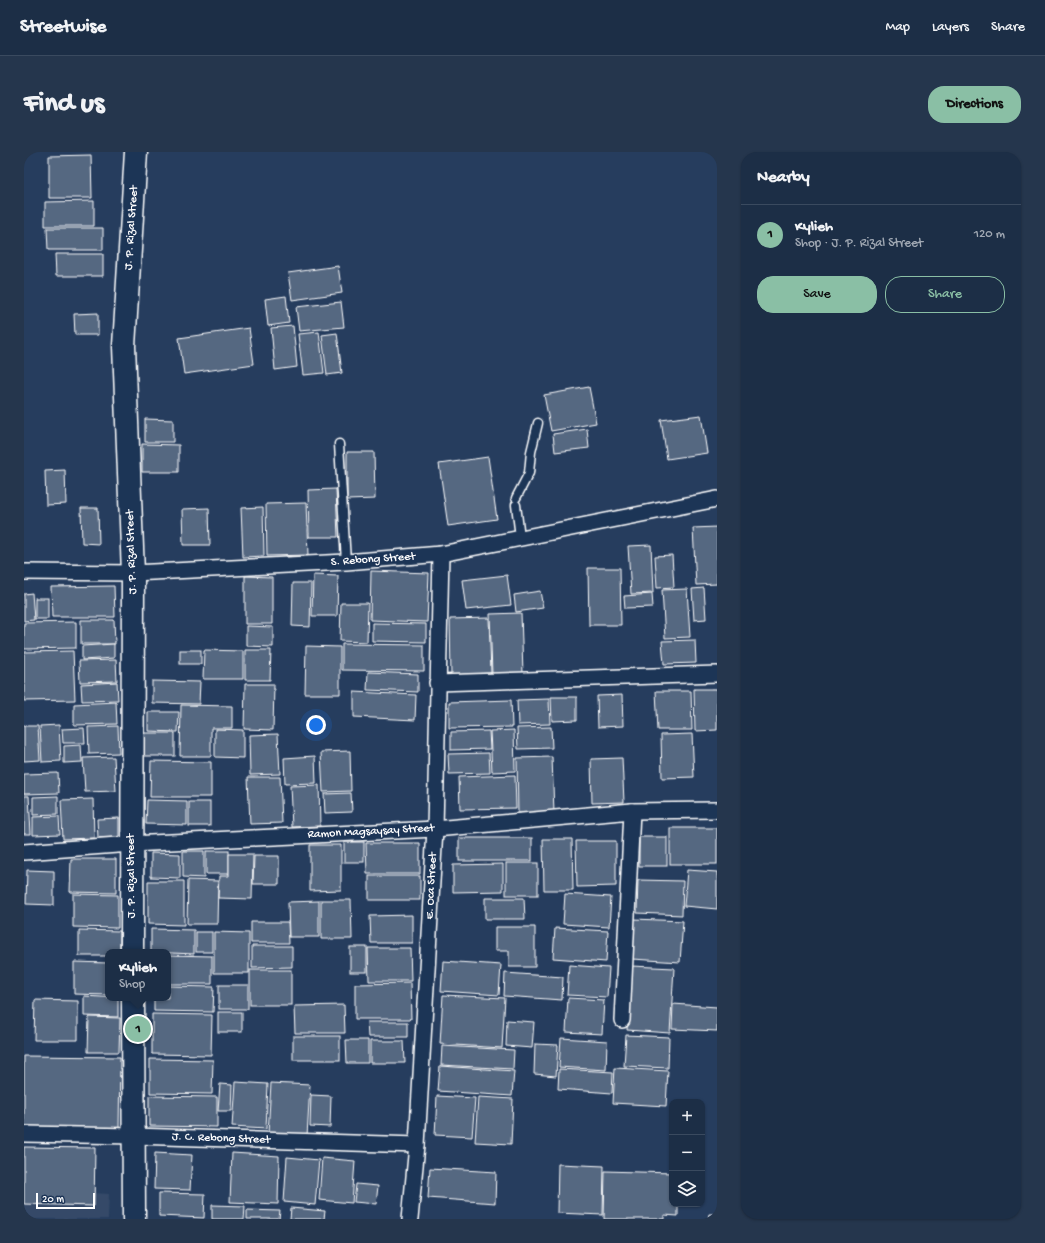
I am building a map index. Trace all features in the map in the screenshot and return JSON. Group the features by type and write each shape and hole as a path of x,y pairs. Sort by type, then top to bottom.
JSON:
{"street":[{"name":"J. P. Rizal Street","path":"132,949 131,844 133,573 124,346 136,152"},
{"name":"S. Rebong Street","path":"24,572 133,573 346,562 441,554 520,537 717,499"},
{"name":"E. Oca Street","path":"410,1219 417,1145 435,829 441,554"},
{"path":"437,683 717,674"},
{"name":"Ramon Magsaysay Street","path":"24,852 131,844 435,829 632,811 717,810"},
{"path":"622,1020 632,811"},
{"path":"133,1001 134,1219"},
{"name":"J. C. Rebong Street","path":"24,1134 417,1145"}],"lane":[{"path":"520,537 516,501 530,473 531,452 538,423"},
{"path":"339,444 346,562"}],"shaded area":[{"path":"24,1189 109,1194 108,1219 24,1219"}],"building":[{"path":"91,155 92,198 49,198 49,156"},
{"path":"94,201 94,226 45,226 45,202"},
{"path":"47,228 103,228 103,250 48,250"},
{"path":"55,254 103,254 103,276 56,276"},
{"path":"338,266 342,293 292,300 288,273"},
{"path":"286,296 289,323 268,326 265,299"},
{"path":"341,302 344,327 299,331 296,307"},
{"path":"98,313 98,335 75,335 74,314"},
{"path":"293,326 297,367 275,370 271,328"},
{"path":"249,328 254,364 184,374 179,338"},
{"path":"319,332 324,373 303,375 298,334"},
{"path":"337,333 342,373 327,375 322,335"},
{"path":"589,387 596,423 551,431 544,395"},
{"path":"701,415 707,453 667,459 661,420"},
{"path":"145,419 173,420 173,442 145,442"},
{"path":"587,429 589,448 555,452 553,434"},
{"path":"142,444 179,445 179,472 142,472"},
{"path":"347,452 374,452 375,499 347,500"},
{"path":"488,457 497,519 448,526 439,464"},
{"path":"65,470 66,504 46,505 45,471"},
{"path":"336,489 338,537 309,537 308,490"},
{"path":"306,503 308,555 267,556 266,504"},
{"path":"263,507 264,556 243,557 241,508"},
{"path":"81,508 98,508 99,544 82,543"},
{"path":"209,508 210,545 183,545 182,509"},
{"path":"717,527 717,584 696,585 693,528"},
{"path":"651,545 653,593 631,594 628,546"},
{"path":"672,555 674,587 657,588 655,556"},
{"path":"588,568 620,568 621,625 589,625"},
{"path":"371,571 429,573 427,622 370,620"},
{"path":"313,575 338,576 337,616 312,616"},
{"path":"507,575 511,605 466,610 462,580"},
{"path":"245,576 272,577 272,624 245,624"},
{"path":"293,583 311,583 310,627 292,626"},
{"path":"114,586 115,617 52,617 51,587"},
{"path":"704,588 706,619 694,620 692,589"},
{"path":"687,589 690,637 665,638 662,590"},
{"path":"540,591 543,608 516,612 514,595"},
{"path":"32,593 34,620 24,621 24,594"},
{"path":"652,594 653,607 625,608 624,596"},
{"path":"35,598 48,598 48,619 35,619"},
{"path":"341,603 368,603 367,642 340,641"},
{"path":"521,613 523,674 492,675 490,614"},
{"path":"489,618 491,673 451,675 450,619"},
{"path":"81,620 114,620 115,644 81,644"},
{"path":"76,622 76,648 24,649 24,623"},
{"path":"372,623 426,624 426,642 372,641"},
{"path":"246,626 273,627 273,647 246,646"},
{"path":"695,640 696,663 664,664 662,641"},
{"path":"114,644 114,658 82,660 82,646"},
{"path":"342,644 424,645 424,671 342,670"},
{"path":"306,646 340,647 340,694 305,694"},
{"path":"180,650 201,650 201,664 180,664"},
{"path":"204,650 243,651 243,679 203,679"},
{"path":"245,650 271,650 270,680 245,680"},
{"path":"73,651 75,700 24,701 24,652"},
{"path":"116,660 117,681 80,682 79,661"},
{"path":"368,672 418,674 418,692 367,690"},
{"path":"152,681 200,682 199,704 152,703"},
{"path":"117,682 118,700 82,701 81,684"},
{"path":"245,684 274,684 273,730 244,729"},
{"path":"694,689 717,689 717,730 695,731"},
{"path":"656,691 691,691 692,730 658,730"},
{"path":"354,692 416,695 415,720 354,717"},
{"path":"622,695 623,726 598,727 597,696"},
{"path":"551,697 577,697 577,720 552,721"},
{"path":"549,699 550,724 518,725 517,700"},
{"path":"511,700 512,727 449,728 449,702"},
{"path":"116,702 117,724 74,725 74,704"},
{"path":"181,705 232,706 232,728 211,728 211,756 180,756"},
{"path":"148,712 179,712 178,732 148,731"},
{"path":"59,725 61,761 42,762 40,726"},
{"path":"24,726 38,726 40,760 24,761"},
{"path":"118,726 119,753 89,754 88,727"},
{"path":"551,727 552,748 518,749 517,728"},
{"path":"84,728 85,743 63,743 62,729"},
{"path":"215,729 243,730 243,758 215,757"},
{"path":"514,730 515,771 492,772 490,731"},
{"path":"489,731 490,749 451,750 451,732"},
{"path":"144,733 175,733 175,756 144,756"},
{"path":"278,734 280,774 250,775 249,735"},
{"path":"692,734 694,777 662,778 661,735"},
{"path":"81,745 82,762 64,763 64,746"},
{"path":"350,751 351,791 323,792 321,752"},
{"path":"489,753 490,773 449,774 448,754"},
{"path":"315,756 316,783 285,784 284,758"},
{"path":"114,757 116,791 85,792 83,758"},
{"path":"552,757 554,813 518,814 517,758"},
{"path":"622,758 624,802 592,803 591,759"},
{"path":"151,761 211,762 211,797 150,797"},
{"path":"58,773 59,793 24,794 24,774"},
{"path":"515,775 516,808 460,809 459,777"},
{"path":"248,777 280,777 282,823 250,824"},
{"path":"319,785 320,826 292,827 290,786"},
{"path":"351,793 352,812 325,813 324,794"},
{"path":"24,796 29,796 31,834 24,834"},
{"path":"58,796 58,814 33,815 33,797"},
{"path":"93,799 94,838 63,839 61,800"},
{"path":"147,800 187,801 187,825 146,824"},
{"path":"189,802 210,802 210,826 189,826"},
{"path":"59,816 60,834 33,835 33,817"},
{"path":"119,818 119,837 98,838 97,819"},
{"path":"670,828 717,828 717,864 670,864"},
{"path":"639,837 667,837 667,866 639,866"},
{"path":"459,838 532,838 532,861 459,861"},
{"path":"543,839 572,839 573,890 544,890"},
{"path":"576,841 616,841 616,886 577,887"},
{"path":"344,842 364,842 364,862 344,862"},
{"path":"366,843 420,843 420,874 367,874"},
{"path":"310,845 341,845 341,890 310,891"},
{"path":"183,851 204,851 204,878 183,877"},
{"path":"206,851 229,851 229,874 206,874"},
{"path":"151,853 180,854 180,878 151,877"},
{"path":"229,854 253,854 252,899 218,898 219,876 229,876"},
{"path":"254,856 279,856 279,884 253,884"},
{"path":"71,859 116,859 116,893 70,892"},
{"path":"506,863 538,863 538,895 506,895"},
{"path":"503,864 503,891 453,892 453,865"},
{"path":"27,870 54,871 54,905 26,904"},
{"path":"687,870 717,872 717,909 684,906"},
{"path":"369,876 420,876 420,900 369,900"},
{"path":"188,880 218,881 217,924 187,924"},
{"path":"638,880 683,881 682,915 637,913"},
{"path":"148,881 184,881 184,925 148,924"},
{"path":"73,894 118,895 118,928 73,927"},
{"path":"565,894 611,897 609,927 563,924"},
{"path":"485,898 524,898 525,919 485,919"},
{"path":"321,900 351,900 352,939 321,939"},
{"path":"319,901 319,937 289,937 288,902"},
{"path":"412,915 412,943 371,943 370,916"},
{"path":"634,919 683,921 680,962 632,959"},
{"path":"251,922 288,922 289,943 251,943"},
{"path":"495,927 535,927 535,967 509,967 509,951 495,951"},
{"path":"555,928 608,931 606,962 553,958"},
{"path":"151,929 194,930 194,954 171,953 171,949 151,949"},
{"path":"79,930 120,931 120,949 105,949 105,956 79,956"},
{"path":"196,932 212,932 212,952 196,952"},
{"path":"214,932 249,933 249,973 214,973"},
{"path":"252,946 292,946 292,967 252,968"},
{"path":"350,947 367,947 367,972 350,972"},
{"path":"368,948 410,948 411,981 369,981"},
{"path":"171,955 212,956 212,984 171,984"},
{"path":"443,961 501,965 499,995 441,991"},
{"path":"74,962 105,963 105,995 74,994"},
{"path":"569,965 609,968 607,997 567,995"},
{"path":"631,966 674,968 670,1033 627,1030"},
{"path":"250,970 291,970 291,1005 250,1005"},
{"path":"505,973 563,977 562,1000 504,996"},
{"path":"410,983 411,1019 355,1019 355,984"},
{"path":"219,985 248,985 248,1009 219,1009"},
{"path":"171,986 214,987 213,1012 154,1011 154,1001 171,1001"},
{"path":"443,995 505,998 502,1048 440,1044"},
{"path":"84,996 105,997 105,1001 118,1001 118,1017 84,1016"},
{"path":"568,998 604,1000 602,1034 566,1032"},
{"path":"35,1000 78,1001 78,1040 34,1040"},
{"path":"673,1004 717,1007 717,1031 672,1029"},
{"path":"344,1005 345,1033 295,1033 294,1006"},
{"path":"218,1012 242,1012 242,1032 218,1032"},
{"path":"152,1014 212,1015 211,1055 152,1054"},
{"path":"89,1017 120,1018 119,1052 88,1052"},
{"path":"507,1020 534,1022 532,1048 506,1046"},
{"path":"367,1022 408,1022 408,1037 368,1037"},
{"path":"626,1035 669,1037 668,1068 624,1066"},
{"path":"293,1036 340,1036 340,1060 293,1060"},
{"path":"561,1038 607,1041 606,1070 559,1067"},
{"path":"346,1040 368,1040 368,1063 347,1063"},
{"path":"370,1041 404,1041 405,1063 370,1063"},
{"path":"535,1044 558,1045 556,1076 534,1074"},
{"path":"442,1046 514,1050 513,1069 441,1065"},
{"path":"24,1056 120,1057 119,1129 24,1128"},
{"path":"150,1059 213,1060 212,1094 150,1093"},
{"path":"440,1066 514,1071 512,1096 438,1091"},
{"path":"615,1068 668,1071 666,1106 613,1103"},
{"path":"559,1069 613,1072 612,1093 558,1089"},
{"path":"235,1082 268,1084 266,1129 232,1127"},
{"path":"271,1083 310,1085 307,1136 268,1134"},
{"path":"220,1084 232,1085 231,1111 218,1111"},
{"path":"311,1095 331,1096 330,1127 310,1126"},
{"path":"149,1096 217,1097 217,1127 149,1126"},
{"path":"437,1096 475,1098 472,1137 435,1135"},
{"path":"478,1097 513,1099 511,1144 475,1142"},
{"path":"24,1147 95,1148 94,1206 24,1204"},
{"path":"155,1153 192,1155 190,1190 154,1189"},
{"path":"232,1153 279,1156 278,1204 230,1202"},
{"path":"287,1157 319,1160 315,1205 284,1202"},
{"path":"322,1158 355,1161 352,1203 319,1200"},
{"path":"558,1164 604,1166 603,1215 557,1213"},
{"path":"430,1168 496,1172 495,1203 428,1198"},
{"path":"605,1171 669,1173 669,1207 678,1207 678,1216 664,1215 664,1219 604,1219"},
{"path":"356,1184 378,1186 376,1204 354,1202"},
{"path":"159,1193 205,1194 204,1218 159,1216"},
{"path":"212,1205 245,1206 244,1219 212,1219"},
{"path":"291,1208 325,1211 324,1219 290,1219"},
{"path":"247,1210 280,1211 279,1219 247,1219"},
{"path":"709,1214 717,1214 717,1219 708,1219"}],"place":[{"name":"Kylieh","path":"138,1029"}]}
